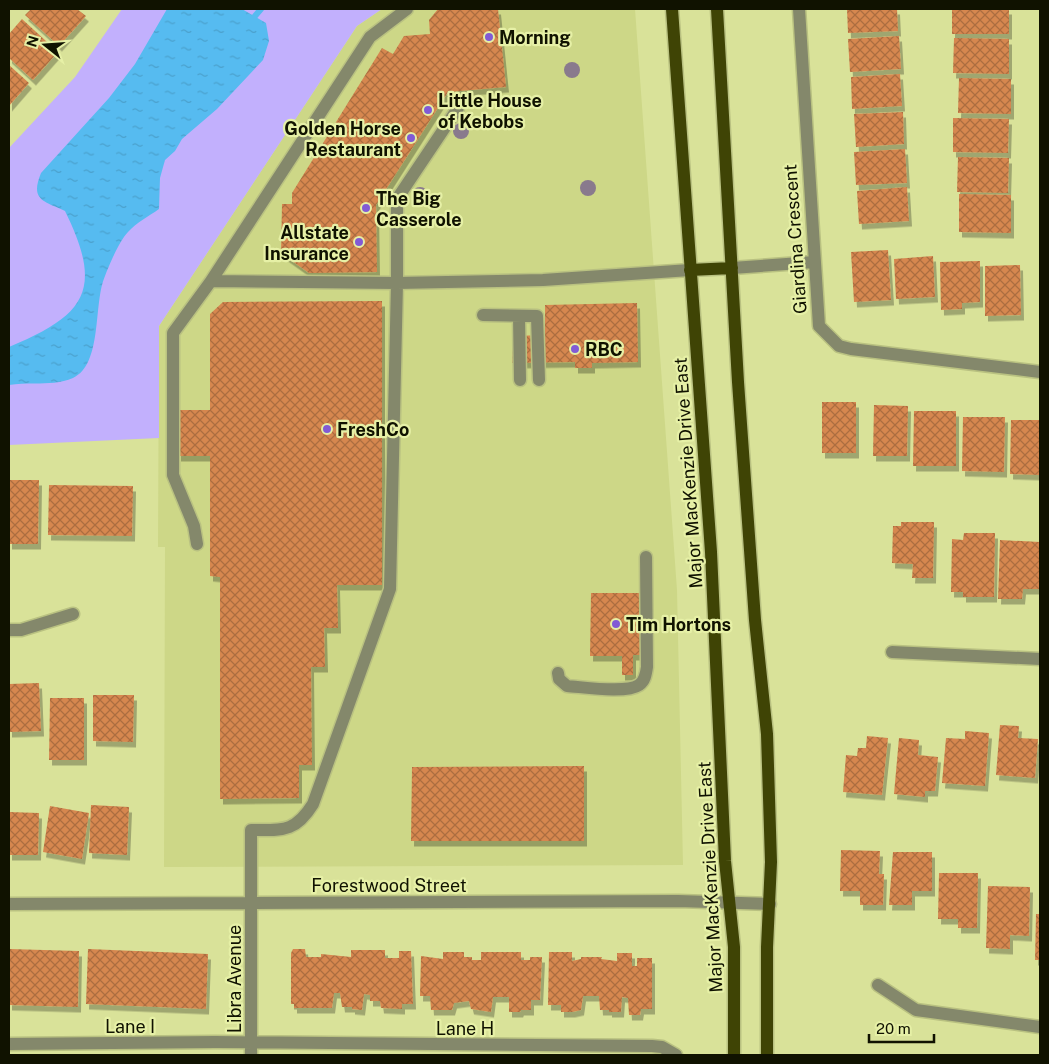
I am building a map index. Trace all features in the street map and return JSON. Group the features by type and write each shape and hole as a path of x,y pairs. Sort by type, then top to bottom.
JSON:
{"main road":[{"name":"Major MacKenzie Drive East","path":"672,9 711,552 729,902 734,947 734,1055"},
{"path":"717,9 755,620 767,734 771,862 766,947 767,1055"},
{"path":"690,270 732,268"}],"street":[{"path":"197,544 194,526 173,475 173,333 211,282 370,37 407,9"},
{"name":"Giardina Crescent","path":"799,9 819,326 839,346 1040,372"},
{"path":"397,283 397,199 458,108"},
{"path":"732,268 814,262"},
{"path":"211,282 397,283 543,280 690,270"},
{"name":"Libra Avenue","path":"252,1049 252,830 280,830 293,827 305,818 313,804 390,590 397,283"},
{"path":"483,315 537,316 539,380"},
{"path":"519,316 520,380"},
{"path":"558,673 559,679 567,686 629,689 642,682 647,668 646,557"},
{"path":"9,630 21,630 73,614"},
{"path":"892,652 1040,659"},
{"name":"Forestwood Street","path":"9,904 729,902 770,904"},
{"path":"878,985 916,1010 1040,1027"},
{"name":"Lane I","path":"9,1044 252,1049"},
{"name":"Lane H","path":"252,1049 662,1046 676,1055"}],"shaded area":[{"path":"122,9 382,9 357,26 159,326 159,438 9,445 9,148 75,77"},
{"path":"382,9 635,9 677,590 683,865 164,867 165,547 158,547 159,326 357,26"}],"water":[{"path":"167,9 242,9 266,23 269,41 263,60 217,109 182,139 175,151 165,160 160,178 159,209 128,232 118,247 107,271 101,288 93,347 89,360 82,371 65,381 9,385 9,347 56,323 71,311 80,297 85,280 84,261 77,238 65,211 45,202 38,194 38,182 41,173 109,98 135,64"}],"building":[{"path":"31,9 77,9 86,16 59,46 25,15"},
{"path":"438,9 498,9 506,87 448,92 376,205 377,272 309,273 281,253 282,204 292,204 292,193 382,48 393,54 404,36 430,34 429,20"},
{"path":"847,9 897,9 898,31 848,33"},
{"path":"952,9 1009,9 1009,34 952,34"},
{"path":"22,19 58,52 33,80 9,58 9,34"},
{"path":"899,36 901,69 850,72 848,39"},
{"path":"954,38 1009,39 1009,74 953,73"},
{"path":"9,65 29,83 9,106"},
{"path":"900,74 902,106 852,109 851,77"},
{"path":"959,78 1011,79 1011,114 958,113"},
{"path":"903,112 904,144 856,147 854,114"},
{"path":"953,118 1009,119 1008,153 953,152"},
{"path":"905,149 907,183 856,185 854,152"},
{"path":"958,157 1009,158 1008,193 957,192"},
{"path":"907,187 909,221 859,224 857,191"},
{"path":"959,194 1011,195 1011,233 959,232"},
{"path":"888,250 891,300 854,302 851,252"},
{"path":"933,256 935,297 896,299 894,259"},
{"path":"980,261 980,302 962,303 962,309 941,310 940,262"},
{"path":"1020,265 1021,315 985,316 985,266"},
{"path":"382,301 382,585 337,585 338,628 324,628 325,667 311,667 312,765 299,765 299,798 220,799 220,577 210,576 210,456 178,456 178,410 210,410 210,314 223,302"},
{"name":"RBC","path":"637,303 638,362 592,363 592,368 575,368 575,362 512,363 512,336 545,335 545,305"},
{"path":"822,402 856,402 856,453 822,453"},
{"path":"874,405 908,406 907,456 873,456"},
{"path":"914,411 956,411 956,466 913,466"},
{"path":"963,417 1005,417 1004,472 962,471"},
{"path":"1011,420 1040,420 1040,475 1010,474"},
{"path":"9,480 39,480 38,544 9,544"},
{"path":"49,485 133,486 132,536 48,535"},
{"path":"901,522 934,522 933,578 912,578 913,564 892,563 893,526 901,526"},
{"path":"964,533 995,533 994,597 963,597 963,592 951,592 952,539 963,540"},
{"path":"1000,540 1040,542 1040,589 1023,589 1022,599 998,599"},
{"name":"Tim Hortons","path":"591,593 642,593 641,655 633,655 633,675 622,675 622,656 590,656"},
{"path":"39,683 41,731 9,732 9,684"},
{"path":"93,695 134,695 133,742 93,741"},
{"path":"50,698 84,698 84,760 49,760"},
{"path":"1000,725 1019,726 1018,738 1038,739 1035,778 996,775"},
{"path":"965,731 989,733 985,786 942,783 946,738 965,739"},
{"path":"867,736 888,738 882,795 843,792 846,755 857,756 858,748 866,748"},
{"path":"899,738 919,740 918,755 938,757 935,791 925,791 925,797 894,794"},
{"path":"584,766 584,841 411,841 412,767"},
{"path":"91,805 129,807 127,855 89,853"},
{"path":"50,806 89,813 82,859 43,852"},
{"path":"9,812 39,813 38,855 9,855"},
{"path":"841,850 880,851 879,874 884,874 883,905 860,905 860,891 840,891"},
{"path":"893,852 932,852 932,891 912,891 912,905 889,905"},
{"path":"939,873 978,873 977,928 958,928 958,919 938,919"},
{"path":"988,886 1030,887 1029,936 1010,935 1010,949 986,948"},
{"path":"1036,914 1040,914 1040,960 1035,960"},
{"path":"9,949 79,951 78,1007 9,1005"},
{"path":"88,949 208,954 206,1009 86,1004"},
{"path":"293,949 305,949 306,957 321,957 321,954 351,957 351,950 385,950 385,958 399,958 399,951 411,951 413,1004 402,1004 402,1009 381,1008 380,1001 370,1001 370,995 364,994 362,1010 352,1009 352,1007 342,1007 340,993 334,993 332,1008 294,1008 294,1004 291,1004 291,953"},
{"path":"443,952 464,952 464,957 472,957 472,960 481,960 481,952 521,952 521,960 530,960 530,957 542,957 540,1000 531,1000 531,1010 521,1010 520,1012 509,1012 509,997 493,997 491,1012 471,1009 469,1001 454,1003 452,1010 431,1010 430,996 420,996 421,956 443,959"},
{"path":"549,952 572,952 572,961 581,959 581,957 602,957 601,959 617,961 617,953 632,953 632,966 637,966 637,958 652,958 652,1009 641,1009 640,1015 629,1015 628,998 622,997 621,1012 600,1010 599,996 583,996 581,1010 572,1012 561,1012 561,1005 548,1005"}],"waterway":[{"path":"255,16 261,9"}],"place":[{"name":"Morning","path":"489,37"},
{"name":"Little House of Kebobs","path":"428,110"},
{"name":"Golden Horse Restaurant","path":"411,138"},
{"name":"The Big Casserole","path":"366,208"},
{"name":"Allstate Insurance","path":"359,242"},
{"name":"RBC","path":"575,349"},
{"name":"FreshCo","path":"327,429"},
{"name":"Tim Hortons","path":"616,624"}]}
